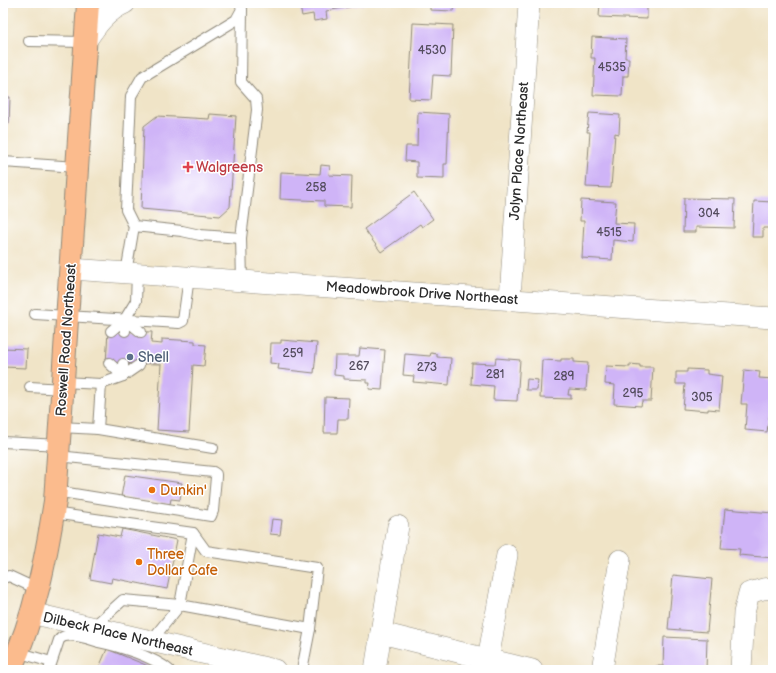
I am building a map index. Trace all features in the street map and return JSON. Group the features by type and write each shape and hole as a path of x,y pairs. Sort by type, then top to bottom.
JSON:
{"main road":[{"name":"Roswell Road Northeast","path":"13,661 31,614 46,557 56,491 88,3"}],"street":[{"path":"85,42 99,22 116,7 125,3"},
{"name":"Jolyn Place Northeast","path":"510,300 529,3"},
{"name":"Meadowbrook Drive Northeast","path":"71,269 773,318"},
{"path":"375,670 398,526"},
{"path":"488,659 507,555"},
{"path":"602,670 620,560"},
{"path":"741,670 744,613 749,593 773,588"},
{"name":"Dilbeck Place Northeast","path":"31,614 98,633 151,641 275,670"},
{"path":"381,633 532,670"}],"lane":[{"path":"241,6 241,82 256,99 257,110 241,238 242,281"},
{"path":"111,331 125,319 136,301 132,273 134,226 126,210 131,96 142,78 236,20 241,6"},
{"path":"29,41 85,42"},
{"path":"3,162 77,167"},
{"path":"134,226 192,232 200,235 241,238"},
{"path":"35,314 179,323 183,321 189,277"},
{"path":"125,319 125,331"},
{"path":"125,319 141,332"},
{"path":"109,364 123,376"},
{"path":"123,364 123,376"},
{"path":"30,387 101,384 123,376 139,365"},
{"path":"98,429 101,384"},
{"path":"59,443 98,429 213,448"},
{"path":"3,442 59,443 213,472 216,474 213,511 210,516 56,491"},
{"path":"53,513 193,533 206,551 317,568 310,629 302,670"},
{"path":"151,641 180,605 193,533"},
{"path":"3,578 10,576 37,590"},
{"path":"98,633 123,600 180,605 310,629"},
{"path":"13,661 50,666 61,636 68,634 98,633 164,666 169,670"}],"building":[{"path":"299,3 365,4 326,11 327,19 314,21 313,14 302,16"},
{"path":"430,3 455,3 454,11 430,10"},
{"path":"600,3 647,3 647,19 599,17"},
{"path":"413,23 453,25 451,76 433,75 431,100 409,99"},
{"path":"592,37 626,39 625,58 629,58 628,76 623,76 622,96 593,95 595,58 591,58"},
{"path":"3,97 10,97 9,124 3,124"},
{"path":"418,112 449,114 447,164 444,164 444,179 417,178 417,162 405,161 406,146 417,146"},
{"path":"589,113 620,115 619,134 615,133 611,188 586,187 590,132 587,132"},
{"name":"Walgreens","path":"210,114 236,116 230,207 220,216 141,209 144,126 157,116 209,119"},
{"path":"321,165 330,166 329,175 352,176 351,207 324,206 324,201 280,199 281,172 320,174"},
{"path":"414,192 433,219 422,227 420,224 381,252 364,229"},
{"path":"684,198 735,199 734,228 696,227 696,232 683,232"},
{"path":"581,200 616,202 614,223 634,224 633,242 613,240 612,260 582,258 584,221 580,221"},
{"path":"754,201 773,202 773,228 763,228 763,237 752,237"},
{"path":"108,331 152,332 151,343 162,344 162,339 195,341 195,344 206,345 204,366 193,365 189,432 157,430 161,364 106,363"},
{"path":"281,340 317,343 314,373 278,369 279,364 270,363 271,343 281,343"},
{"path":"3,348 27,349 26,368 3,367"},
{"path":"360,348 385,350 382,390 369,389 370,383 367,383 367,380 344,379 344,376 334,375 335,356 359,356"},
{"path":"431,353 437,354 437,357 451,358 449,385 413,382 414,376 403,375 405,354 430,356"},
{"path":"496,358 520,360 517,401 493,400 494,386 471,384 472,363 495,364"},
{"path":"561,359 574,359 574,362 588,363 586,390 569,389 568,395 571,395 571,399 540,398 542,360 561,361"},
{"path":"630,364 640,365 640,367 653,367 651,401 642,401 641,406 614,404 615,385 605,384 606,366 630,367"},
{"path":"687,369 707,370 707,374 722,376 719,410 708,409 708,411 683,409 685,384 676,384 676,372 687,372"},
{"path":"744,370 760,372 759,378 773,379 773,411 770,411 767,432 745,430 747,404 741,404"},
{"path":"527,379 538,380 537,390 526,390"},
{"path":"325,397 349,398 348,419 338,419 337,433 324,433"},
{"name":"Dunkin'","path":"125,475 182,483 180,500 171,499 170,504 121,497"},
{"path":"725,509 773,513 773,558 739,555 740,549 721,548"},
{"path":"272,519 282,520 280,535 270,534"},
{"path":"122,529 177,540 167,589 112,578 111,583 90,579 98,533 120,537"},
{"path":"673,575 712,579 707,632 668,629"},
{"path":"664,637 707,639 706,670 656,670 656,666 663,666"},
{"path":"107,649 153,668 153,670 98,670"}],"place":[{"name":"Walgreens","path":"188,167"},
{"name":"Shell","path":"130,357"},
{"name":"Dunkin'","path":"152,490"},
{"name":"Three Dollar Cafe","path":"139,562"}]}
